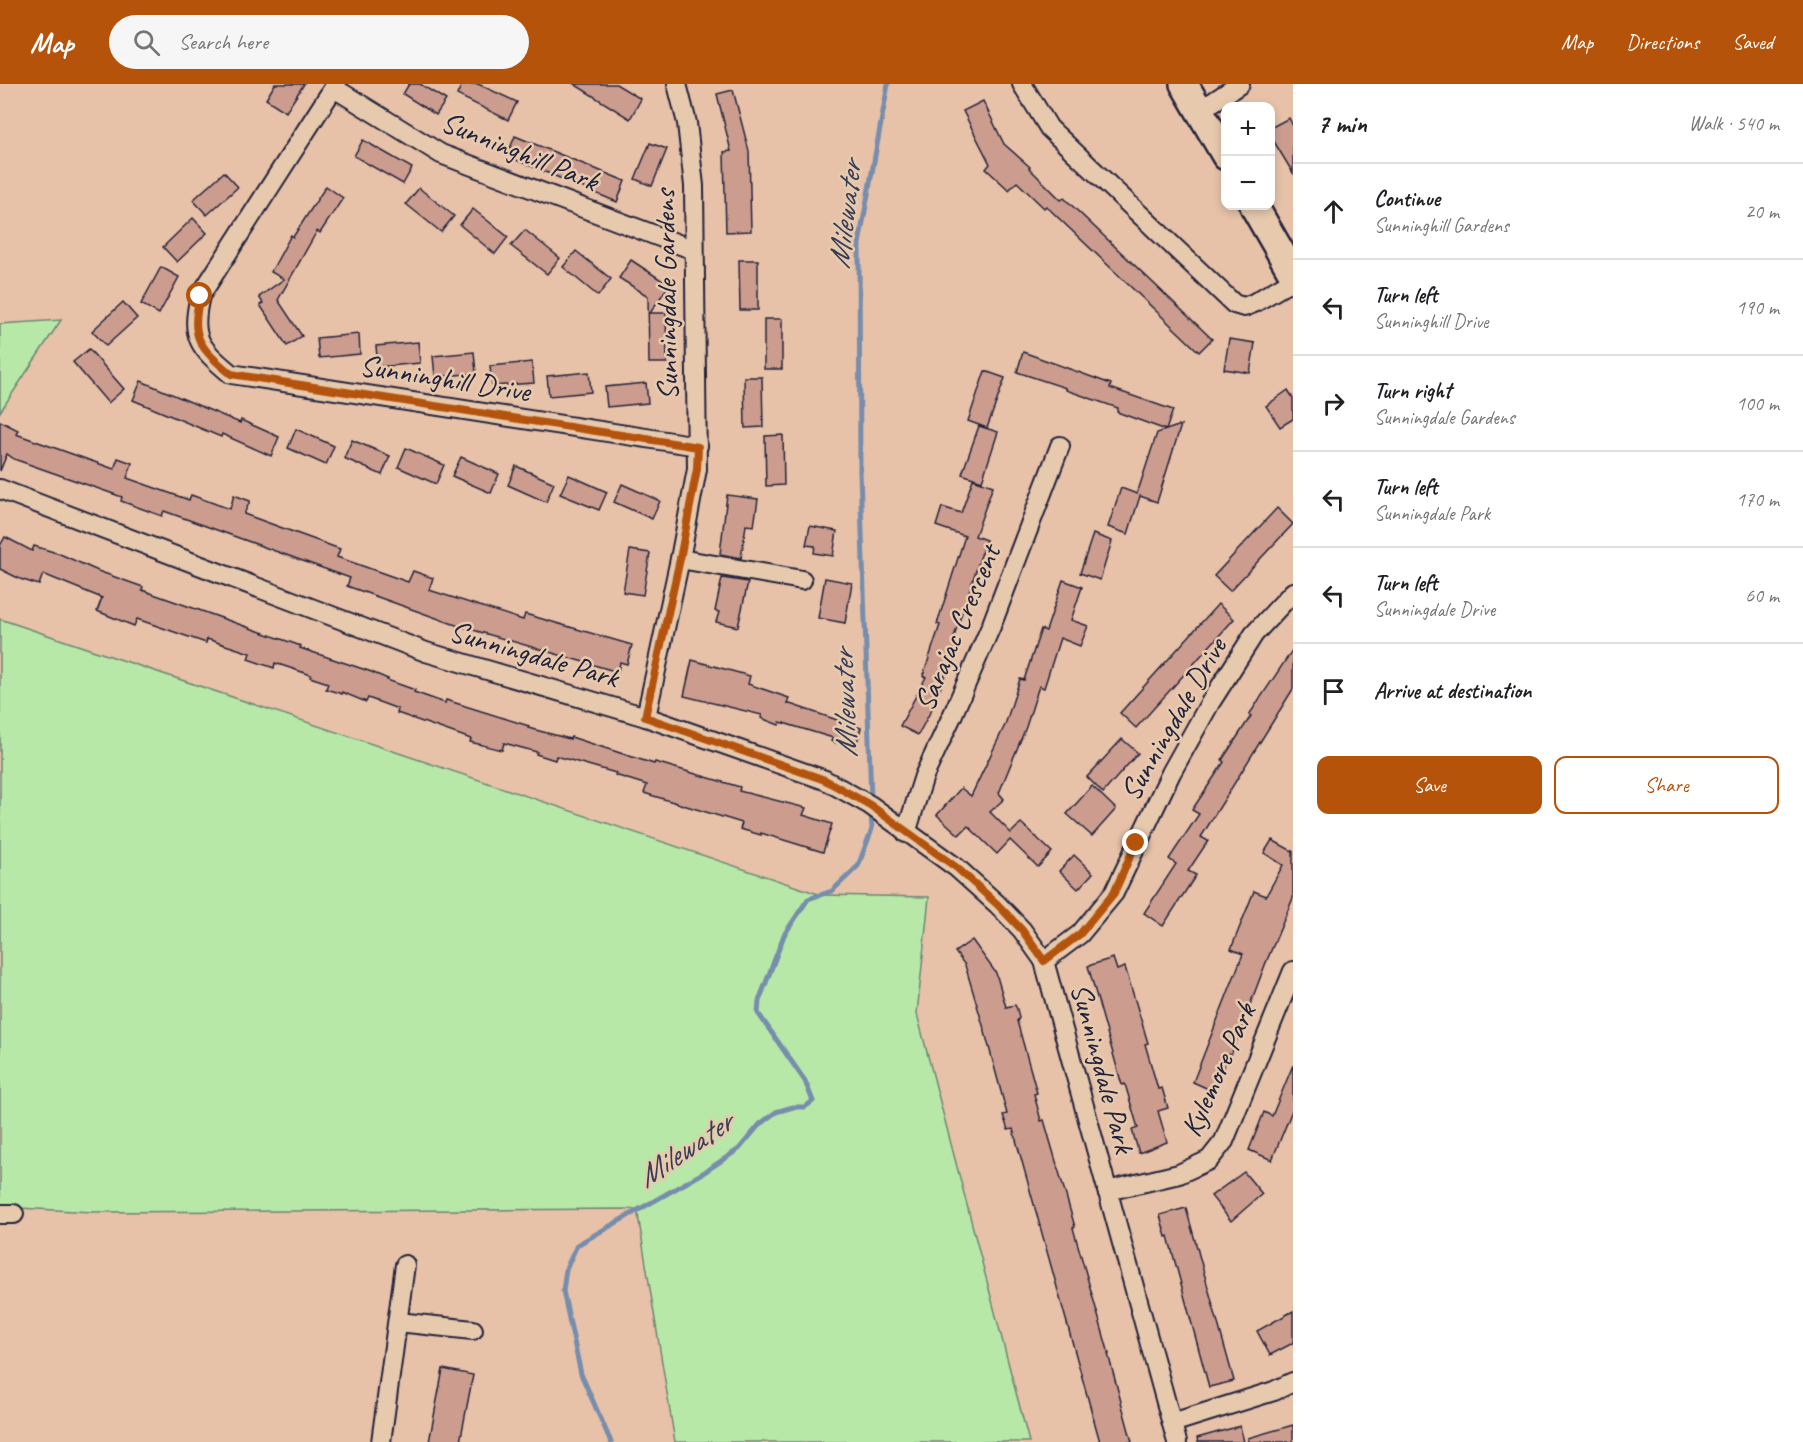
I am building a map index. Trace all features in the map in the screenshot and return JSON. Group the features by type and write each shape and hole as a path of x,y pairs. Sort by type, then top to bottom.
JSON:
{"highway":[{"path":"1184,84 1221,147"},
{"path":"1256,210 1293,274"}],"street":[{"name":"Sunningdale Gardens","path":"645,717 680,559 697,469 694,186 687,123 677,84"},
{"path":"1022,84 1049,128 1234,304 1244,307 1254,303 1293,280"},
{"path":"1198,108 1213,102 1240,84"},
{"name":"Sunninghill Park","path":"335,86 441,154 694,250"},
{"name":"Sunninghill Drive","path":"335,86 200,296 195,317 198,339 213,359 231,374 698,447"},
{"name":"Sarajac Crescent","path":"906,833 924,776 992,624 1060,446"},
{"name":"Sunningdale Park","path":"0,489 426,652 645,717 825,780 876,810 957,868 1022,930 1044,961 1178,1442"},
{"path":"680,559 802,580"},
{"name":"Sunningdale Drive","path":"1044,961 1080,934 1114,893 1171,773 1210,703 1254,634 1293,592"},
{"name":"Kylemore Park","path":"1107,1191 1179,1174 1209,1160 1224,1141 1293,971"},
{"path":"381,1442 405,1265"},
{"path":"398,1322 473,1330"},
{"path":"1172,1423 1274,1391 1293,1382"}],"green space":[{"path":"61,320 0,412 0,324"},
{"path":"0,619 821,895 929,897 917,1014 1029,1442 675,1442 637,1209 92,1212 0,1207"}],"building":[{"path":"275,84 304,84 286,112 266,99"},
{"path":"409,84 420,84 446,100 436,115 403,94"},
{"path":"462,84 478,84 517,102 508,120 457,95"},
{"path":"574,84 616,84 641,99 630,119"},
{"path":"733,90 749,151 751,231 726,232 724,152 731,151 717,94"},
{"path":"983,101 1004,144 1030,167 1061,200 1064,198 1212,339 1199,352 1046,206 1044,208 1017,182 1009,190 986,169 990,164 963,111"},
{"path":"1289,118 1293,126 1293,173 1275,143 1275,125"},
{"path":"515,136 625,181 617,202 507,156"},
{"path":"363,140 412,168 403,184 354,156"},
{"path":"650,143 667,149 652,186 635,179"},
{"path":"224,172 238,187 207,215 193,200"},
{"path":"326,186 343,198 320,233 317,231 278,300 302,336 287,346 260,305 263,303 259,297 284,279 271,272 291,235 293,237"},
{"path":"419,188 454,216 441,232 406,204"},
{"path":"473,209 508,237 495,254 460,225"},
{"path":"193,218 207,233 177,262 163,247"},
{"path":"525,230 560,258 547,274 511,246"},
{"path":"576,251 611,279 598,296 563,267"},
{"path":"631,260 669,285 650,313 666,313 667,363 649,363 648,296 619,278"},
{"path":"739,260 758,260 758,310 740,310"},
{"path":"161,267 179,277 159,314 141,304"},
{"path":"123,302 137,318 106,346 92,331"},
{"path":"764,319 782,319 782,369 764,369"},
{"path":"359,334 360,354 319,358 317,338"},
{"path":"1229,339 1255,343 1250,373 1224,369"},
{"path":"418,342 420,363 378,367 376,346"},
{"path":"89,349 124,389 108,403 73,362"},
{"path":"474,352 476,373 435,377 433,356"},
{"path":"1023,352 1111,384 1110,388 1173,410 1166,430 1117,412 1118,408 1017,372"},
{"path":"532,362 534,383 492,386 490,366"},
{"path":"985,371 1005,378 987,428 968,421"},
{"path":"589,372 591,392 549,396 547,376"},
{"path":"744,377 762,377 763,427 745,428"},
{"path":"141,381 279,437 271,456 222,434 221,437 133,400"},
{"path":"646,383 648,403 607,407 605,387"},
{"path":"1288,390 1293,398 1293,419 1280,427 1266,406"},
{"path":"0,421 18,430 16,434 114,469 118,458 132,463 127,478 189,500 191,495 230,509 234,495 250,501 244,514 340,549 337,557 408,582 413,571 433,578 429,590 523,620 525,614 632,645 627,664 620,662 618,672 456,625 347,586 350,578 164,511 162,516 121,501 122,497 14,459 7,454 0,471"},
{"path":"1181,425 1157,502 1140,496 1128,534 1108,527 1121,488 1137,494 1157,433"},
{"path":"979,426 998,432 982,481 962,474"},
{"path":"296,429 334,446 326,465 288,448"},
{"path":"783,435 784,485 766,486 765,436"},
{"path":"352,440 390,456 382,475 344,458"},
{"path":"406,448 444,465 436,484 398,467"},
{"path":"461,457 499,474 491,493 452,476"},
{"path":"516,466 554,483 546,502 508,485"},
{"path":"569,475 607,492 599,510 560,494"},
{"path":"973,479 993,486 975,536 986,540 952,643 955,644 949,664 935,703 918,735 900,726 926,677 923,676 940,625 937,624 965,536 936,526 942,507 961,513"},
{"path":"622,484 660,501 652,519 614,502"},
{"path":"727,495 758,499 754,526 746,525 741,558 720,554"},
{"path":"1277,508 1293,524 1230,591 1214,576"},
{"path":"810,526 837,531 833,556 814,553 815,546 806,545"},
{"path":"1093,534 1112,541 1100,580 1080,573"},
{"path":"5,537 32,551 34,546 60,554 143,587 142,590 369,671 415,690 414,692 445,703 446,700 529,726 528,728 570,739 571,737 654,764 655,762 740,787 739,791 806,808 803,815 832,824 823,852 740,829 742,823 644,793 647,785 615,775 616,773 556,756 555,760 536,754 537,752 504,743 502,750 470,742 471,739 397,713 398,709 368,698 366,702 342,692 342,694 326,689 328,683 310,677 311,675 275,663 274,668 248,659 250,653 207,639 206,643 137,619 134,626 97,611 102,598 43,574 39,585 0,569 0,546"},
{"path":"630,550 650,553 643,595 623,592"},
{"path":"722,578 748,582 738,627 716,622 719,612 715,611"},
{"path":"825,578 852,583 845,623 818,618"},
{"path":"1063,580 1082,587 1071,620 1088,626 1080,646 1060,638 1044,688 1039,686 1026,727 999,793 1004,799 990,812 1011,833 1021,823 1052,852 1038,867 1010,840 997,854 968,826 959,835 937,815 961,788 971,796 1005,725 1020,679 1024,680 1041,629 1046,631"},
{"path":"1218,604 1234,619 1136,728 1120,713"},
{"path":"1293,649 1293,689 1201,837 1208,841 1188,871 1196,875 1163,926 1144,913 1176,864 1169,859 1199,814 1192,810 1224,762 1222,760 1251,716 1249,715"},
{"path":"692,660 750,676 748,684 789,698 787,703 861,728 855,749 831,741 833,738 780,722 779,725 761,718 762,715 684,696"},
{"path":"1122,739 1138,753 1103,793 1087,777"},
{"path":"1092,786 1116,809 1092,836 1067,814"},
{"path":"1272,840 1292,851 1293,849 1293,898 1231,1055 1229,1054 1213,1091 1193,1082 1243,954 1231,949 1254,891 1266,896 1283,865 1264,853"},
{"path":"1074,855 1093,873 1078,889 1059,871"},
{"path":"972,940 996,973 1006,1007 1015,1005 1017,1009 1019,1018 1017,1021 1037,1093 1034,1094 1041,1121 1044,1120 1075,1227 1073,1228 1132,1442 1100,1442 1013,1129 1008,1130 1003,1115 1007,1114 985,1032 965,965 955,952"},
{"path":"1113,958 1117,970 1125,967 1148,1043 1145,1044 1158,1089 1162,1088 1168,1108 1158,1111 1167,1142 1139,1153 1132,1130 1138,1128 1125,1084 1122,1085 1088,966"},
{"path":"1293,1065 1293,1108 1272,1160 1249,1150 1264,1112 1272,1116"},
{"path":"1244,1172 1262,1194 1231,1221 1211,1196"},
{"path":"1186,1208 1234,1381 1209,1387 1168,1236 1166,1237 1160,1215"},
{"path":"1293,1311 1293,1343 1270,1355 1257,1331"},
{"path":"443,1369 473,1375 460,1442 429,1442"},
{"path":"1293,1425 1293,1442 1249,1442 1248,1438"},
{"path":"1240,1426 1244,1442 1198,1442 1197,1438"}],"waterway":[{"name":"Milewater","path":"871,800 860,472 859,244 888,84"},
{"name":"Milewater","path":"611,1442 581,1374 563,1291 566,1269 577,1245 703,1173 739,1149 760,1124 776,1112 793,1107 805,1107 813,1101 805,1081 758,1013 759,1001 784,935 808,899 832,891 858,866 872,829 871,812"}],"route":[{"path":"200,296 195,317 198,339 213,359 231,374 698,447 697,469 680,559 645,717 825,780 870,805 957,868 1022,930 1044,961 1080,934 1114,893 1136,843"}]}
